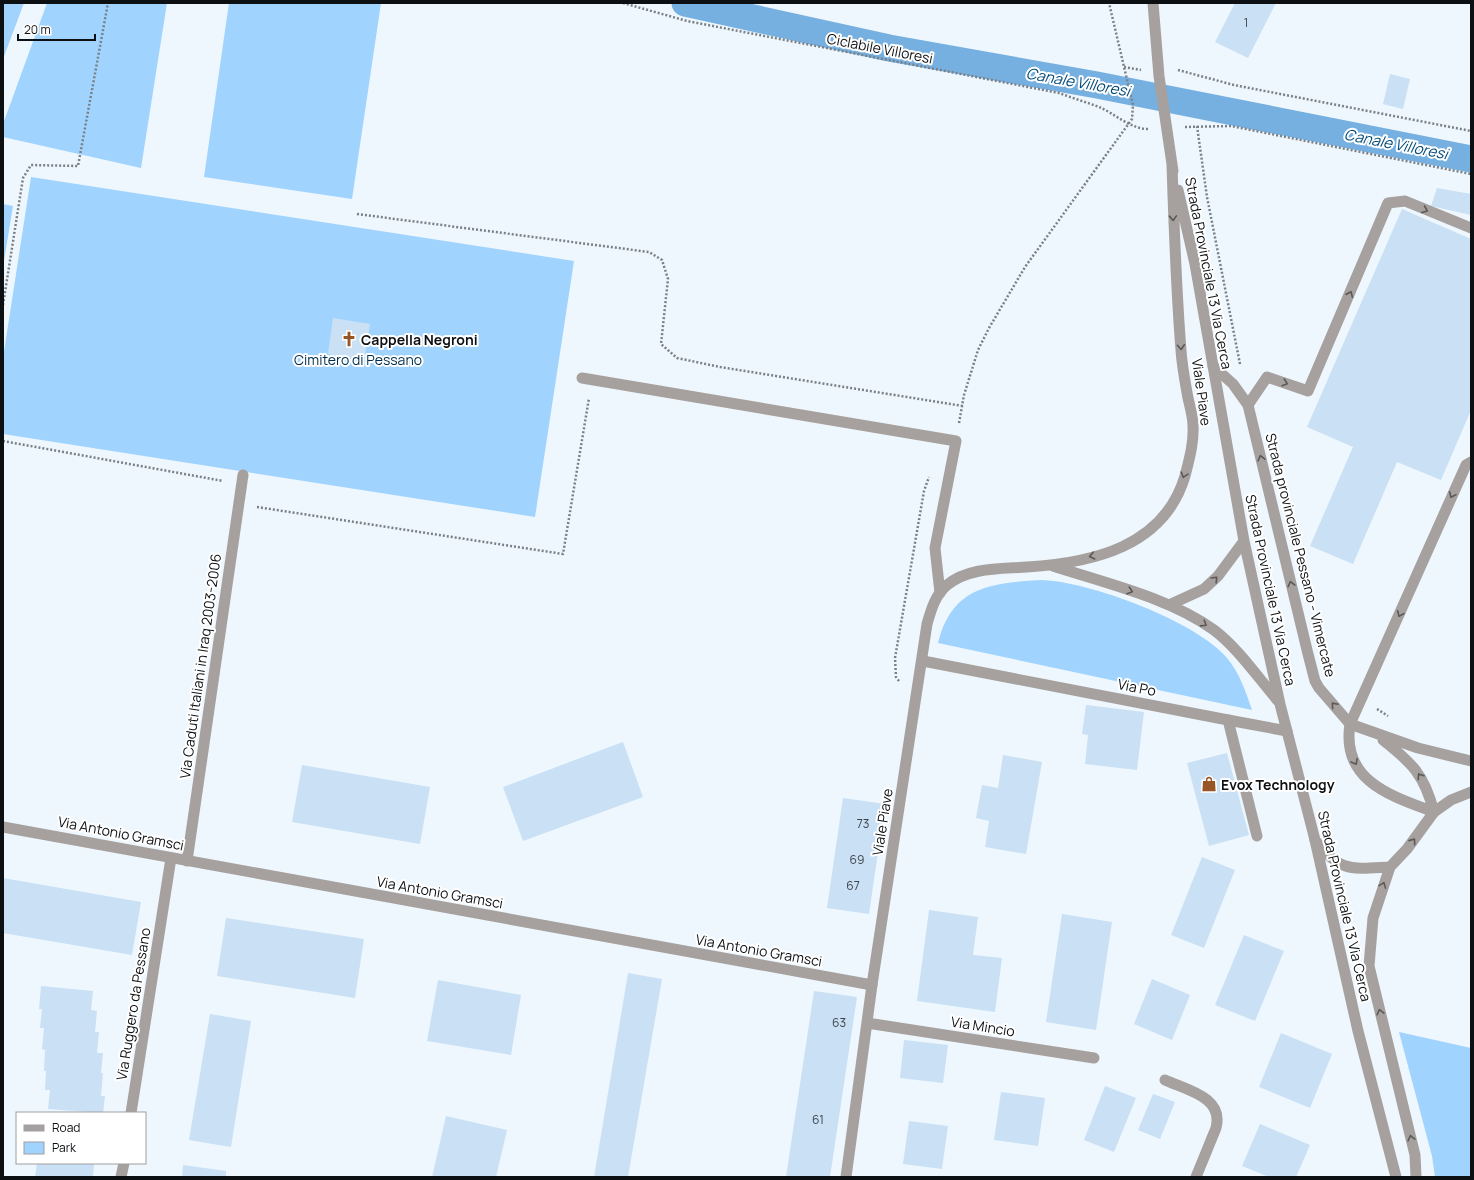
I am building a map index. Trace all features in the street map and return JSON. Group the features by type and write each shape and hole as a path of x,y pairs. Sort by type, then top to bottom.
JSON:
{"street":[{"name":"Strada Provinciale 13 Via Cerca","path":"1153,3 1159,73 1172,165 1195,264 1244,541 1280,704 1315,840 1358,1032 1396,1177"},
{"name":"Viale Piave","path":"846,1177 872,985 923,661 927,624 932,606 940,593 955,581 984,570 1053,566 1114,552 1144,535 1159,522 1173,503 1184,478 1192,442 1193,425 1183,370 1175,268 1172,165"},
{"path":"1248,405 1267,377 1308,391 1388,203 1405,201 1471,228"},
{"name":"Strada provinciale Pessano - Vimercate","path":"1213,366 1233,384 1248,405 1315,681 1350,724 1418,748 1471,760"},
{"path":"587,379 956,441 935,548 940,593"},
{"path":"1434,812 1393,797 1377,788 1365,777 1351,755 1348,738 1350,724 1466,465 1471,462"},
{"name":"Via Caduti Italiani in Iraq 2003-2006","path":"187,861 242,480"},
{"path":"1170,605 1204,589 1218,576 1244,541"},
{"name":"Viale Piave","path":"1053,566 1170,605 1204,624 1223,637 1280,704"},
{"name":"Via Po","path":"923,661 1287,731"},
{"path":"1228,720 1257,836"},
{"path":"1376,734 1409,760 1422,778 1430,795 1434,812"},
{"path":"1416,1177 1415,1155 1369,966 1373,918 1390,867 1407,849 1434,812 1451,800 1471,792"},
{"name":"Via Antonio Gramsci","path":"3,827 872,985"},
{"path":"1315,840 1328,857 1340,865 1360,869 1390,867"},
{"name":"Via Ruggero da Pessano","path":"131,1112 171,858"},
{"name":"Via Mincio","path":"867,1023 1094,1058"},
{"path":"1165,1080 1208,1100 1216,1109 1218,1122 1196,1177"},
{"path":"121,1177 124,1164"}],"path":[{"path":"3,305 23,178 31,166 78,166 108,3"},
{"name":"Ciclabile Villoresi","path":"623,3 687,21 1059,93 1100,107 1130,123"},
{"path":"956,441 963,406 978,350 1006,298 1025,267 1130,123 1133,115 1133,105 1125,69 1108,3"},
{"path":"1159,73 1180,70 1234,85 1471,131"},
{"path":"1241,367 1207,197 1197,126 1231,126 1471,174"},
{"path":"357,214 649,252 662,260 668,279 661,344 677,358 963,406"},
{"path":"239,504 563,554 587,379"},
{"path":"3,441 242,480"},
{"path":"917,697 905,691 896,676 895,658 926,481 931,474 938,472 950,472"}],"green space":[{"path":"3,3 24,3 3,59"},
{"path":"47,3 167,3 141,168 3,137 3,124"},
{"path":"229,3 381,3 352,199 204,177"},
{"name":"Cimitero di Pessano","path":"31,177 574,261 535,517 3,434 3,358"},
{"path":"3,204 13,206 3,267"},
{"path":"1041,580 1086,587 1112,595 1167,617 1191,630 1212,644 1227,658 1242,682 1252,710 938,643 944,624 953,610 964,599 976,591 990,586 1006,583"},
{"path":"1399,1032 1471,1048 1471,1177 1435,1177 1432,1156"}],"building":[{"path":"1235,3 1276,3 1248,58 1215,42"},
{"path":"1390,74 1410,79 1403,109 1383,104"},
{"path":"1437,188 1471,194 1471,215 1431,206"},
{"path":"1402,209 1471,239 1471,410 1441,480 1397,462 1353,564 1310,546 1353,447 1307,427"},
{"name":"Cappella Negroni","path":"333,318 370,324 364,360 328,354"},
{"path":"1086,705 1144,712 1137,770 1085,764 1088,735 1082,734"},
{"path":"623,742 643,797 523,841 503,787"},
{"path":"1227,753 1249,835 1209,846 1187,763"},
{"path":"1003,755 1042,762 1026,854 985,847 989,821 976,818 982,785 998,788"},
{"path":"302,765 430,787 420,844 292,822"},
{"path":"843,798 885,804 869,914 827,908"},
{"path":"1202,857 1235,870 1204,948 1171,935"},
{"path":"3,878 141,902 132,955 3,933"},
{"path":"929,910 978,917 973,955 1002,958 995,1012 917,1001"},
{"path":"1062,914 1112,922 1096,1030 1046,1022"},
{"path":"226,918 364,939 355,998 217,976"},
{"path":"1244,935 1284,951 1255,1021 1215,1005"},
{"path":"628,973 662,979 628,1177 594,1177"},
{"path":"1152,979 1190,995 1172,1040 1134,1024"},
{"path":"438,980 521,995 511,1055 427,1041"},
{"path":"41,986 93,991 91,1010 97,1011 95,1032 99,1032 97,1053 103,1053 101,1096 105,1096 103,1112 48,1109 50,1090 45,1090 45,1050 42,1049 44,1028 40,1028 42,1009 39,1009"},
{"path":"814,991 857,997 830,1177 786,1177"},
{"path":"210,1014 251,1021 231,1147 189,1140"},
{"path":"1281,1033 1332,1054 1310,1108 1259,1087"},
{"path":"904,1040 948,1045 943,1083 900,1078"},
{"path":"1105,1086 1136,1098 1114,1152 1084,1140"},
{"path":"1001,1092 1045,1098 1038,1146 994,1140"},
{"path":"1153,1094 1175,1102 1160,1139 1138,1130"},
{"path":"446,1116 507,1130 496,1177 432,1177"},
{"path":"909,1121 948,1126 942,1169 903,1164"},
{"path":"1260,1124 1310,1145 1296,1177 1269,1177 1242,1166"},
{"path":"37,1164 94,1164 93,1177 35,1177"},
{"path":"183,1165 226,1171 226,1177 182,1177"}],"waterway":[{"name":"Canale Villoresi","path":"685,3 889,48 1097,85 1471,159"}],"place":[{"name":"Cappella Negroni","path":"349,339"},
{"name":"Evox Technology","path":"1209,784"}]}
